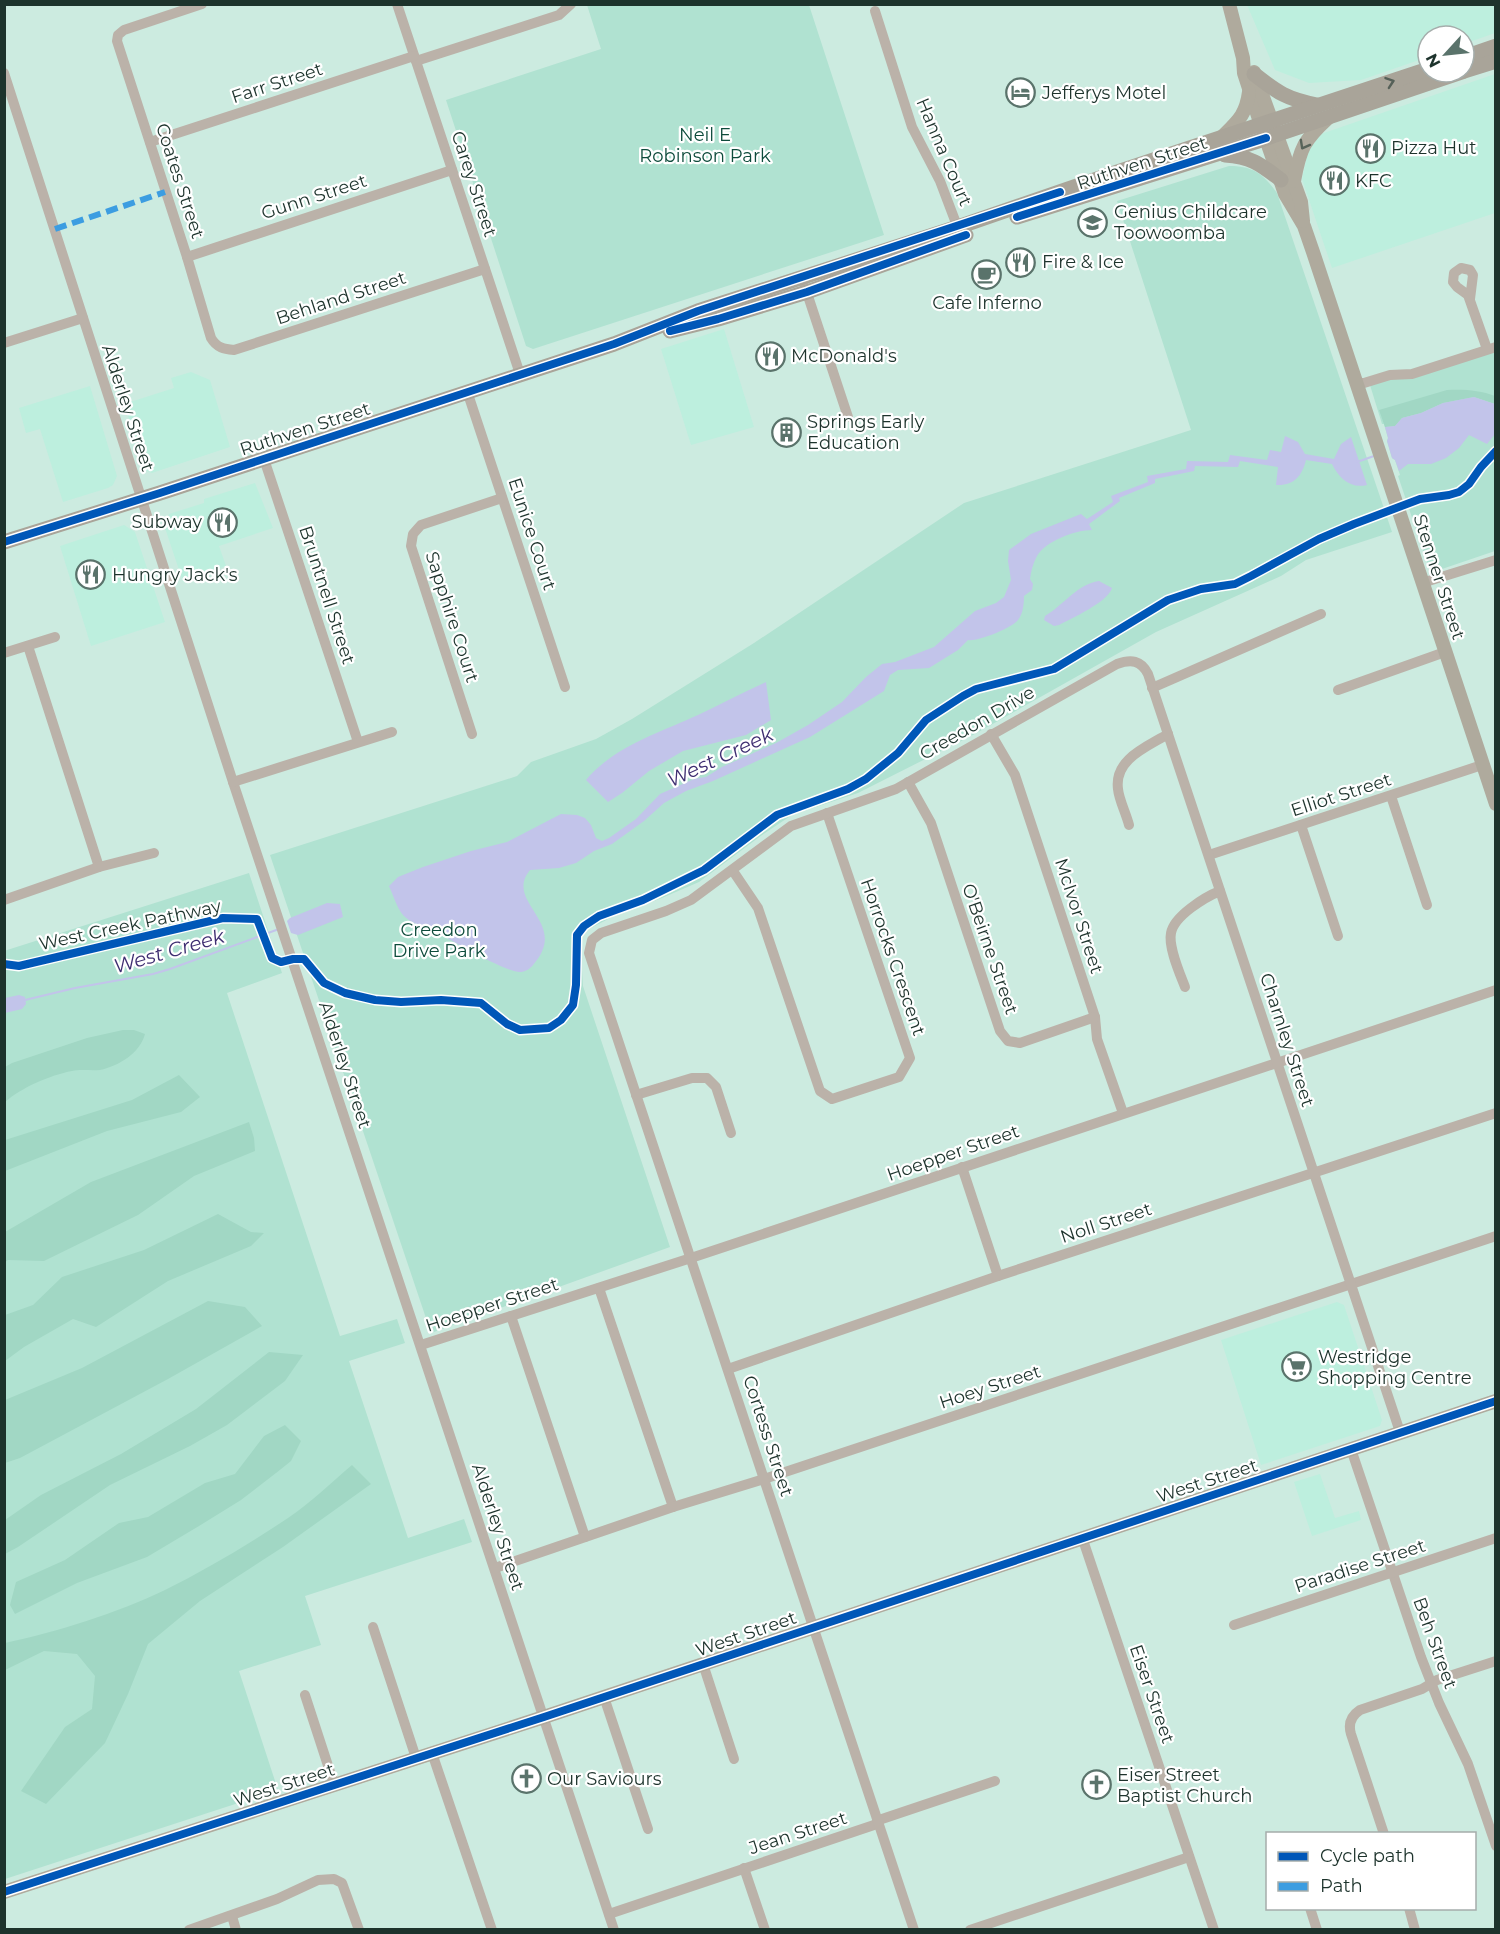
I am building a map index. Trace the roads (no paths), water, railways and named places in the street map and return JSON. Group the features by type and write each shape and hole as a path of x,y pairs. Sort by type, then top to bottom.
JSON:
{"highway":[{"path":"1476,53 1496,46"},
{"name":"Ruthven Street","path":"1476,68 1496,61"},
{"name":"Ruthven Street","path":"959,232 1019,217 1217,155 1318,106 1416,73"},
{"path":"1252,81 1286,97 1318,106"},
{"name":"Ruthven Street","path":"4,542 614,344 698,311 805,285 1222,137 1330,117 1428,84"},
{"path":"1217,155 1243,156 1259,163 1287,181"}],"main road":[{"name":"Stenner Street","path":"1229,4 1243,58 1252,69 1252,81 1287,181 1286,194 1304,226 1496,804"},
{"path":"1222,137 1242,118 1252,81"},
{"path":"1287,181 1310,135 1330,117"},
{"name":"West Street","path":"4,1892 544,1717 1496,1401"}],"street":[{"name":"Coates Street","path":"202,4 124,30 118,35 117,41 211,338"},
{"name":"Carey Street","path":"397,4 520,374"},
{"name":"Farr Street","path":"150,142 559,15 571,4"},
{"name":"Hanna Court","path":"874,11 912,127 940,181 959,232"},
{"name":"Alderley Street","path":"4,73 233,782 614,1929"},
{"name":"Gunn Street","path":"187,257 452,170"},
{"name":"Behland Street","path":"211,338 220,347 234,350 485,268"},
{"path":"805,285 848,417"},
{"path":"1356,383 1363,378 1382,373 1412,374 1491,348 1470,299"},
{"path":"4,343 83,318"},
{"name":"Eunice Court","path":"467,391 565,687"},
{"name":"Bruntnell Street","path":"264,459 358,742"},
{"name":"Sapphire Court","path":"472,734 411,546 413,534 421,525 502,498"},
{"path":"1422,583 1496,560"},
{"path":"1152,688 1321,614"},
{"path":"4,653 55,637"},
{"path":"28,646 99,867"},
{"path":"1338,690 1445,652"},
{"name":"Creedon Drive","path":"589,953 592,940 601,933 691,900 791,826 896,789 1117,664 1127,660 1138,662"},
{"name":"Charnley Street","path":"1138,662 1145,669 1168,734 1400,1432"},
{"path":"233,782 392,732"},
{"name":"McIvor Street","path":"991,734 1016,774 1095,1017 1097,1039 1123,1113"},
{"path":"1129,825 1118,789 1119,770 1129,758 1168,734"},
{"name":"Elliot Street","path":"1209,855 1482,765"},
{"name":"O'Beirne Street","path":"908,782 931,824 1000,1031 1008,1041 1020,1044 1095,1017"},
{"path":"1391,795 1427,905"},
{"name":"Horrocks Crescent","path":"733,871 758,908 820,1090 832,1099 899,1077 909,1058 827,813"},
{"path":"1301,825 1338,936"},
{"path":"4,900 99,867 154,852"},
{"path":"1185,987 1171,944 1171,932 1176,923 1197,903 1220,891"},
{"name":"Cortess Street","path":"589,953 914,1929"},
{"name":"Hoepper Street","path":"421,1345 691,1258 1496,990"},
{"path":"636,1095 692,1078 707,1078 716,1087 731,1133"},
{"name":"Noll Street","path":"728,1369 998,1276 1496,1113"},
{"path":"962,1167 998,1276"},
{"name":"Hoey Street","path":"495,1569 673,1507 764,1479 1496,1236"},
{"path":"599,1288 673,1507"},
{"path":"511,1316 585,1537"},
{"name":"Beh Street","path":"1351,1449 1431,1684 1468,1764 1496,1846"},
{"name":"Eiser Street","path":"1082,1538 1214,1929"},
{"name":"Paradise Street","path":"1234,1625 1496,1538"},
{"path":"373,1627 416,1758"},
{"path":"1384,1832 1351,1734 1352,1717 1359,1710 1422,1689 1437,1680 1496,1661"},
{"path":"703,1664 734,1759"},
{"path":"305,1695 334,1784"},
{"path":"604,1697 648,1829"},
{"path":"432,1753 492,1929"},
{"name":"Jean Street","path":"609,1914 874,1825 882,1819 995,1781"},
{"path":"970,1929 1189,1857"},
{"path":"744,1868 765,1929"},
{"path":"189,1929 277,1899 318,1880 334,1880 342,1883 346,1890 359,1929"},
{"path":"1311,1910 1317,1929"},
{"path":"1409,1910 1416,1929"},
{"path":"232,1916 236,1929"}],"water":[{"path":"1474,397 1495,404 1495,434 1487,444 1469,435 1459,448 1446,458 1431,464 1408,464 1399,471 1392,458 1385,427 1395,426 1402,418 1421,413 1443,403"},
{"path":"1285,436 1298,442 1305,454 1334,459 1341,444 1351,437 1367,485 1350,484 1338,474 1332,464 1306,460 1296,479 1288,484 1276,485 1278,467 1240,461 1238,467 1195,466 1194,471 1155,479 1155,483 1119,498 1120,501 1089,524 1092,530 1062,537 1041,551 1032,570 1030,579 1033,584 1032,590 1024,596 1020,618 1009,627 986,637 968,640 958,650 929,668 898,670 890,675 884,691 810,737 686,791 664,803 612,844 594,851 576,863 559,868 530,870 524,882 524,893 542,925 545,937 543,950 526,971 513,971 502,967 429,928 412,922 399,908 389,886 398,877 471,851 507,842 561,814 585,818 591,825 596,838 602,841 609,838 636,819 660,794 694,779 706,777 808,725 842,702 882,664 895,662 934,647 975,611 996,603 1004,597 1011,580 1009,550 1031,534 1081,514 1087,519 1113,502 1111,496 1148,482 1147,476 1186,469 1187,461 1228,462 1230,455 1267,460 1270,450 1281,452"},
{"path":"1099,581 1112,588 1097,604 1059,625 1054,626 1044,620 1045,616 1077,590"},
{"path":"766,682 771,720 746,735 683,751 649,771 608,802 586,780 597,768 624,749"},
{"path":"327,903 340,904 343,917 298,935 291,933 287,921 290,918"},
{"path":"19,995 25,997 26,1004 22,1009 5,1013 5,998"}],"waterway":[{"name":"West Creek","path":"1357,462 1374,456"},
{"name":"West Creek","path":"25,1000 75,988 153,974 279,929"}],"place":[{"name":"Jefferys Motel","path":"1021,93"},
{"name":"Pizza Hut","path":"1370,148"},
{"name":"KFC","path":"1334,181"},
{"name":"Genius Childcare Toowoomba","path":"1093,222"},
{"name":"Fire & Ice","path":"1021,262"},
{"name":"Cafe Inferno","path":"987,274"},
{"name":"McDonald's","path":"770,356"},
{"name":"Springs Early Education","path":"786,432"},
{"name":"Subway","path":"223,522"},
{"name":"Hungry Jack's","path":"91,575"},
{"name":"Westridge Shopping Centre","path":"1297,1367"},
{"name":"Our Saviours","path":"526,1779"},
{"name":"Eiser Street Baptist Church","path":"1096,1785"}],"park label":[{"name":"Neil E Robinson Park","path":"705,145"},
{"name":"Creedon Drive Park","path":"439,940"}]}
